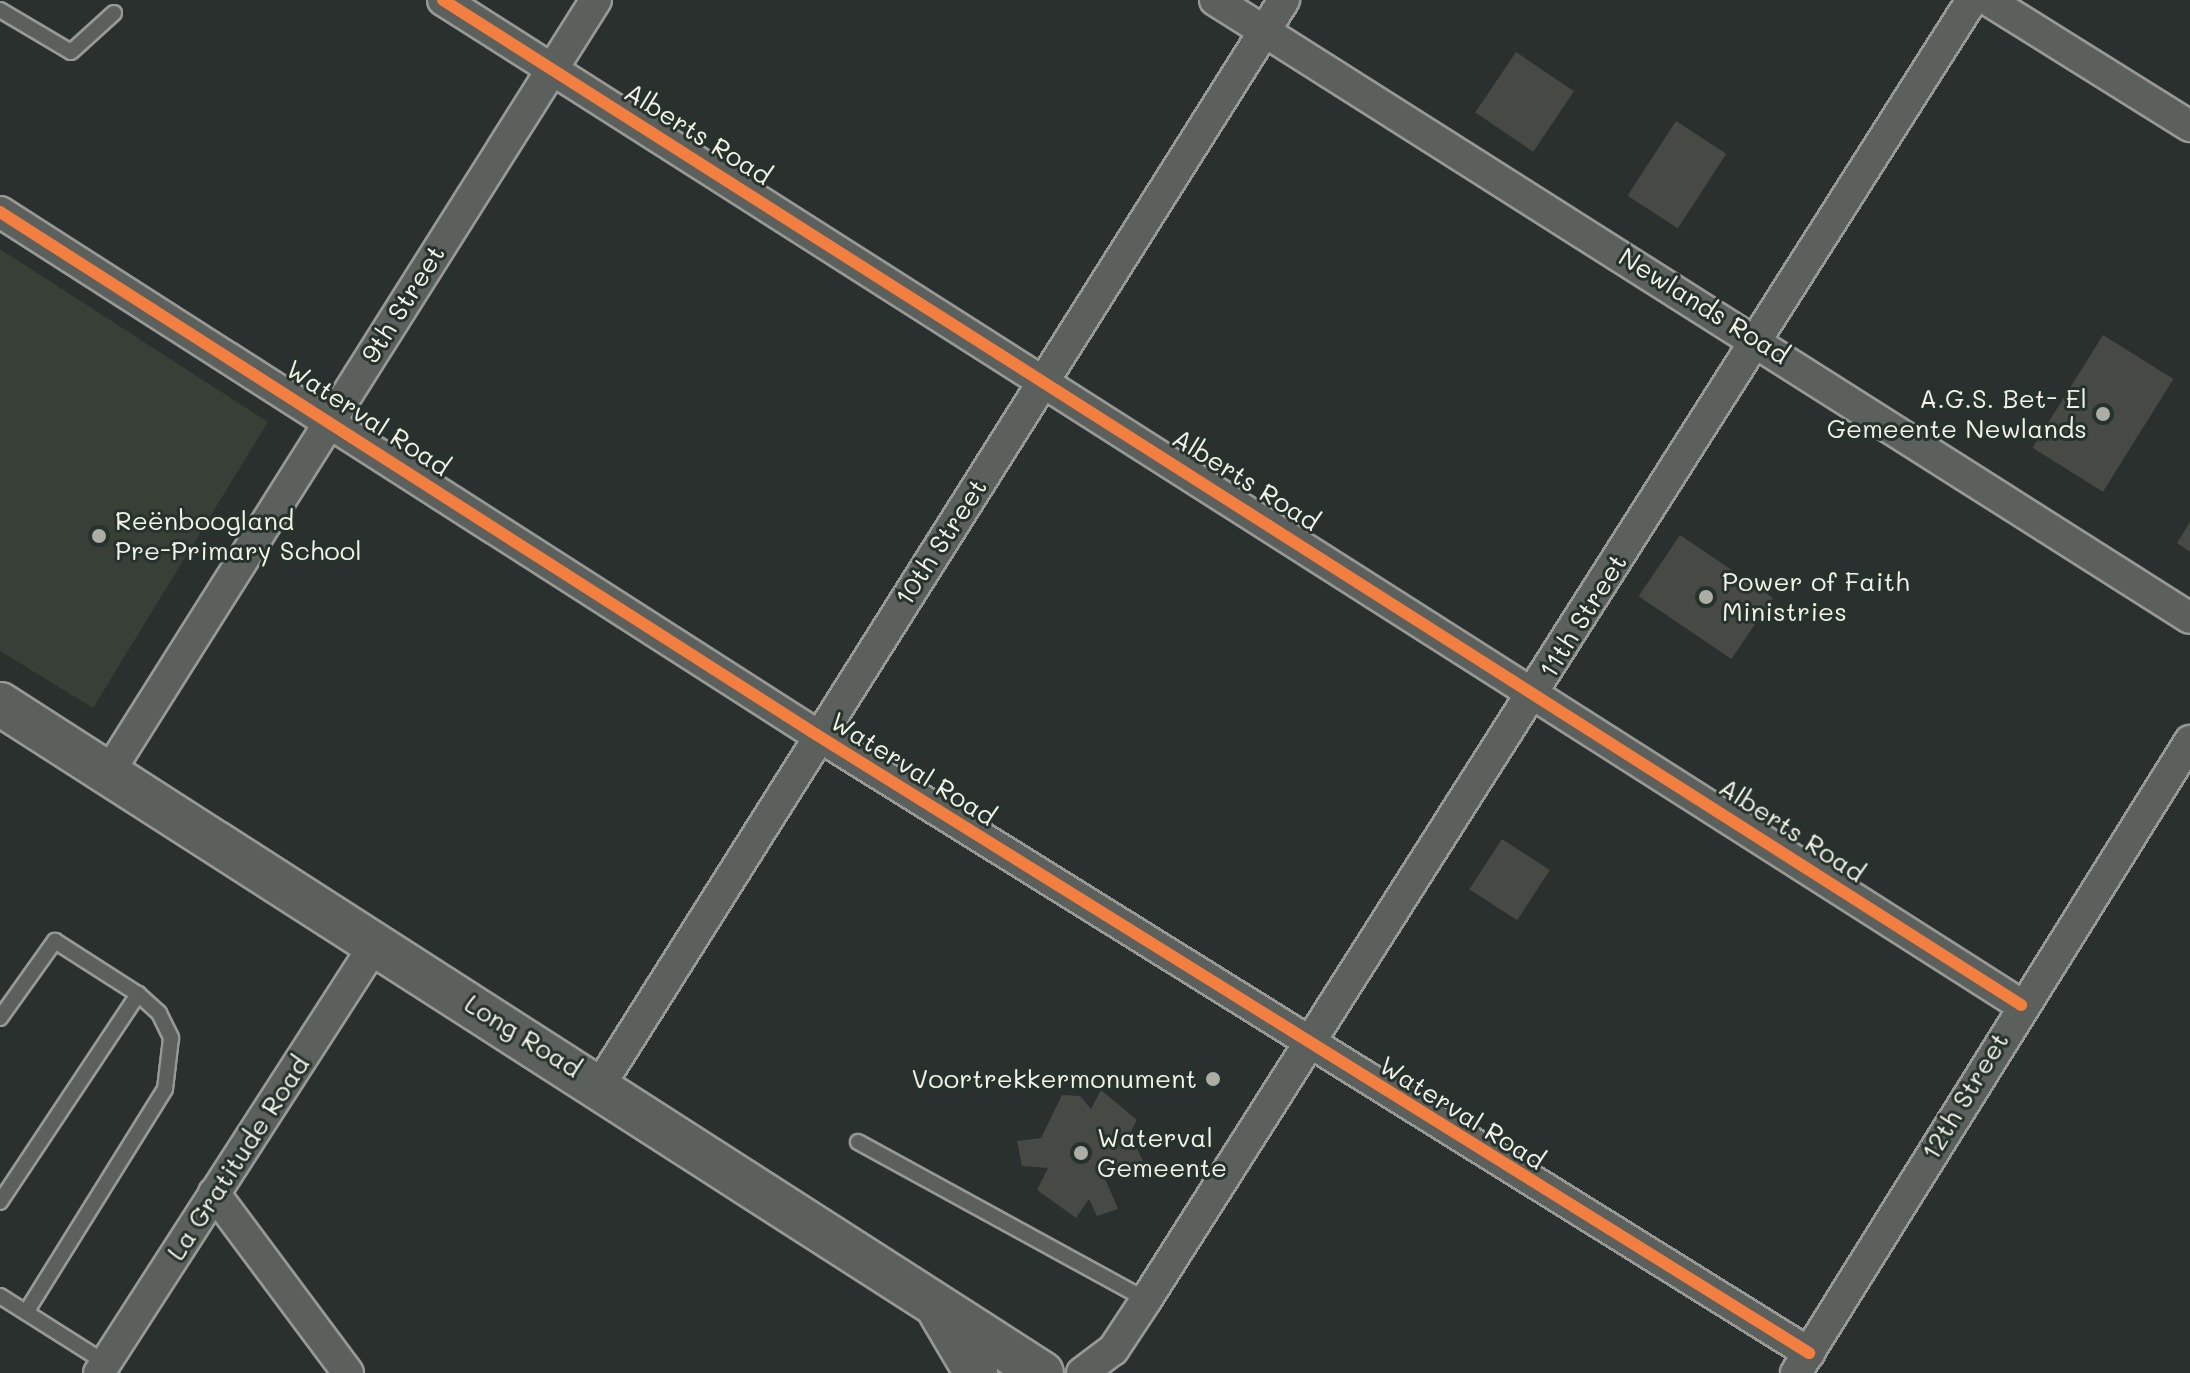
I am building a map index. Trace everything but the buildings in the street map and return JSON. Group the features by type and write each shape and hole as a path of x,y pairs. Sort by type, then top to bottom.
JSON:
{"main road":[{"name":"Long Road","path":"0,704 600,1085 1042,1373"},
{"path":"928,1296 976,1373"}],"street":[{"name":"Alberts Road","path":"443,0 1536,691 2021,1005"},
{"name":"9th Street","path":"109,772 596,0"},
{"name":"Newlands Road","path":"1215,0 1757,339 2190,618"},
{"name":"10th Street","path":"600,1085 817,735 1284,0"},
{"name":"11th Street","path":"1082,1373 1111,1361 1146,1300 1536,691 1972,0"},
{"path":"1988,0 2190,126"},
{"name":"Waterval Road","path":"0,212 331,418 817,735 1309,1044 1802,1363"},
{"name":"12th Street","path":"1802,1363 2021,1005 2190,741"},
{"name":"La Gratitude Road","path":"103,1368 376,943"},
{"path":"214,1193 348,1373"}],"lane":[{"path":"0,10 71,52 114,13"},
{"path":"0,1018 55,941 138,994 159,1013 171,1038 165,1089 26,1312"},
{"path":"0,1202 138,994"},
{"path":"858,1142 1146,1300"},
{"path":"0,1296 103,1368"}],"shaded area":[{"name":"Reënboogland Pre-Primary School","path":"0,249 268,422 93,708 0,651"}],"cycle path":[{"path":"443,0 2021,1005"},
{"path":"0,212 817,735 1809,1353"}],"place":[{"name":"A.G.S. Bet- El Gemeente Newlands","path":"2103,414"},
{"name":"Reënboogland Pre-Primary School","path":"99,536"},
{"name":"Power of Faith Ministries","path":"1706,597"},
{"name":"Voortrekkermonument","path":"1213,1079"},
{"name":"Waterval Gemeente","path":"1081,1153"}]}
